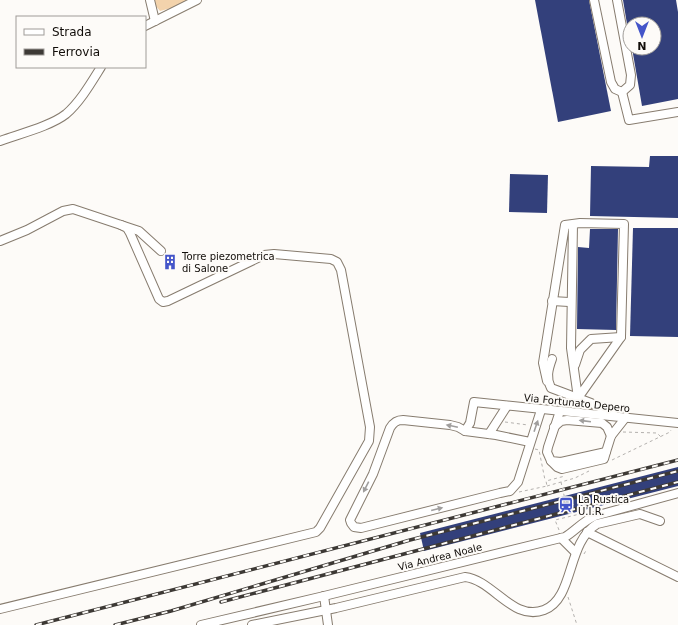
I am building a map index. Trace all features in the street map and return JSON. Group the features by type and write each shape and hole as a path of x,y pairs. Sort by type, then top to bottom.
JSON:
{"street":[{"path":"150,0 155,21"},
{"path":"146,26 197,0"},
{"path":"594,0 611,82 615,88 622,92 629,120 678,112"},
{"path":"617,0 631,75 630,85 622,92"},
{"path":"0,141 48,124 65,115 75,106 100,68"},
{"path":"0,241 27,230 68,209 80,211 141,233 161,251"},
{"path":"573,224 571,348 578,398"},
{"path":"578,398 621,337 624,224 565,225 543,363 547,381 551,388 591,403 617,417"},
{"path":"0,609 316,532 324,522 369,441 370,431 367,412 342,270 337,262 331,259 266,255 164,302 160,299 130,233 127,228 122,225"},
{"path":"560,252 571,252"},
{"path":"557,272 570,273"},
{"path":"552,301 569,302"},
{"path":"574,368 580,350 591,339 621,337"},
{"path":"547,381 552,359"},
{"name":"Via Fortunato Depero","path":"465,431 470,423 474,402 675,423"},
{"path":"489,434 507,406"},
{"path":"530,445 489,434 465,431 450,425 403,420 394,422 390,428 373,474 350,520 352,525 356,528 361,528 510,491 518,482 530,445 541,410"},
{"path":"560,411 554,426 548,452 552,461 561,462 606,452 611,436 626,417"},
{"path":"554,426 567,420 602,423 607,428 611,436"},
{"name":"Via Andrea Noale","path":"201,625 561,538 571,534 587,519 678,493"},
{"path":"252,625 326,610 465,577 472,578 479,582 521,610 533,612 542,611 552,606 559,600 587,532 597,524 640,514 660,521"},
{"path":"587,532 678,577"},
{"path":"561,538 579,554"},
{"path":"324,596 328,625"}],"path":[{"path":"612,460 670,432 675,423"},
{"path":"530,445 539,450 546,486"},
{"path":"510,491 511,493 546,486 575,478 591,470"},
{"path":"546,481 569,475"},
{"path":"561,482 569,517"},
{"path":"567,510 574,504"},
{"path":"561,508 567,510"},
{"path":"561,538 555,520 584,513"},
{"path":"579,554 587,549"},
{"path":"568,598 577,625"}],"shaded area":[{"path":"154,0 191,0 179,6 160,11 155,5"}],"building":[{"path":"535,0 589,0 611,111 558,122"},
{"path":"623,0 676,0 678,12 678,99 642,106 633,56 662,56 662,16 626,16"},
{"path":"650,156 678,156 678,218 590,216 591,166 649,167"},
{"path":"510,174 548,175 547,213 509,212"},
{"path":"633,228 678,228 678,337 630,336"},
{"path":"590,229 618,229 616,330 577,329 578,247 589,248"},
{"path":"678,467 678,486 424,551 420,533"}],"railway":[{"path":"36,625 678,460"},
{"path":"115,625 171,611 410,540 678,471"},
{"path":"221,602 678,482"}],"place":[{"name":"Torre piezometrica di Salone","path":"170,262"},
{"name":"La Rustica U.I.R.","path":"566,505"}]}
